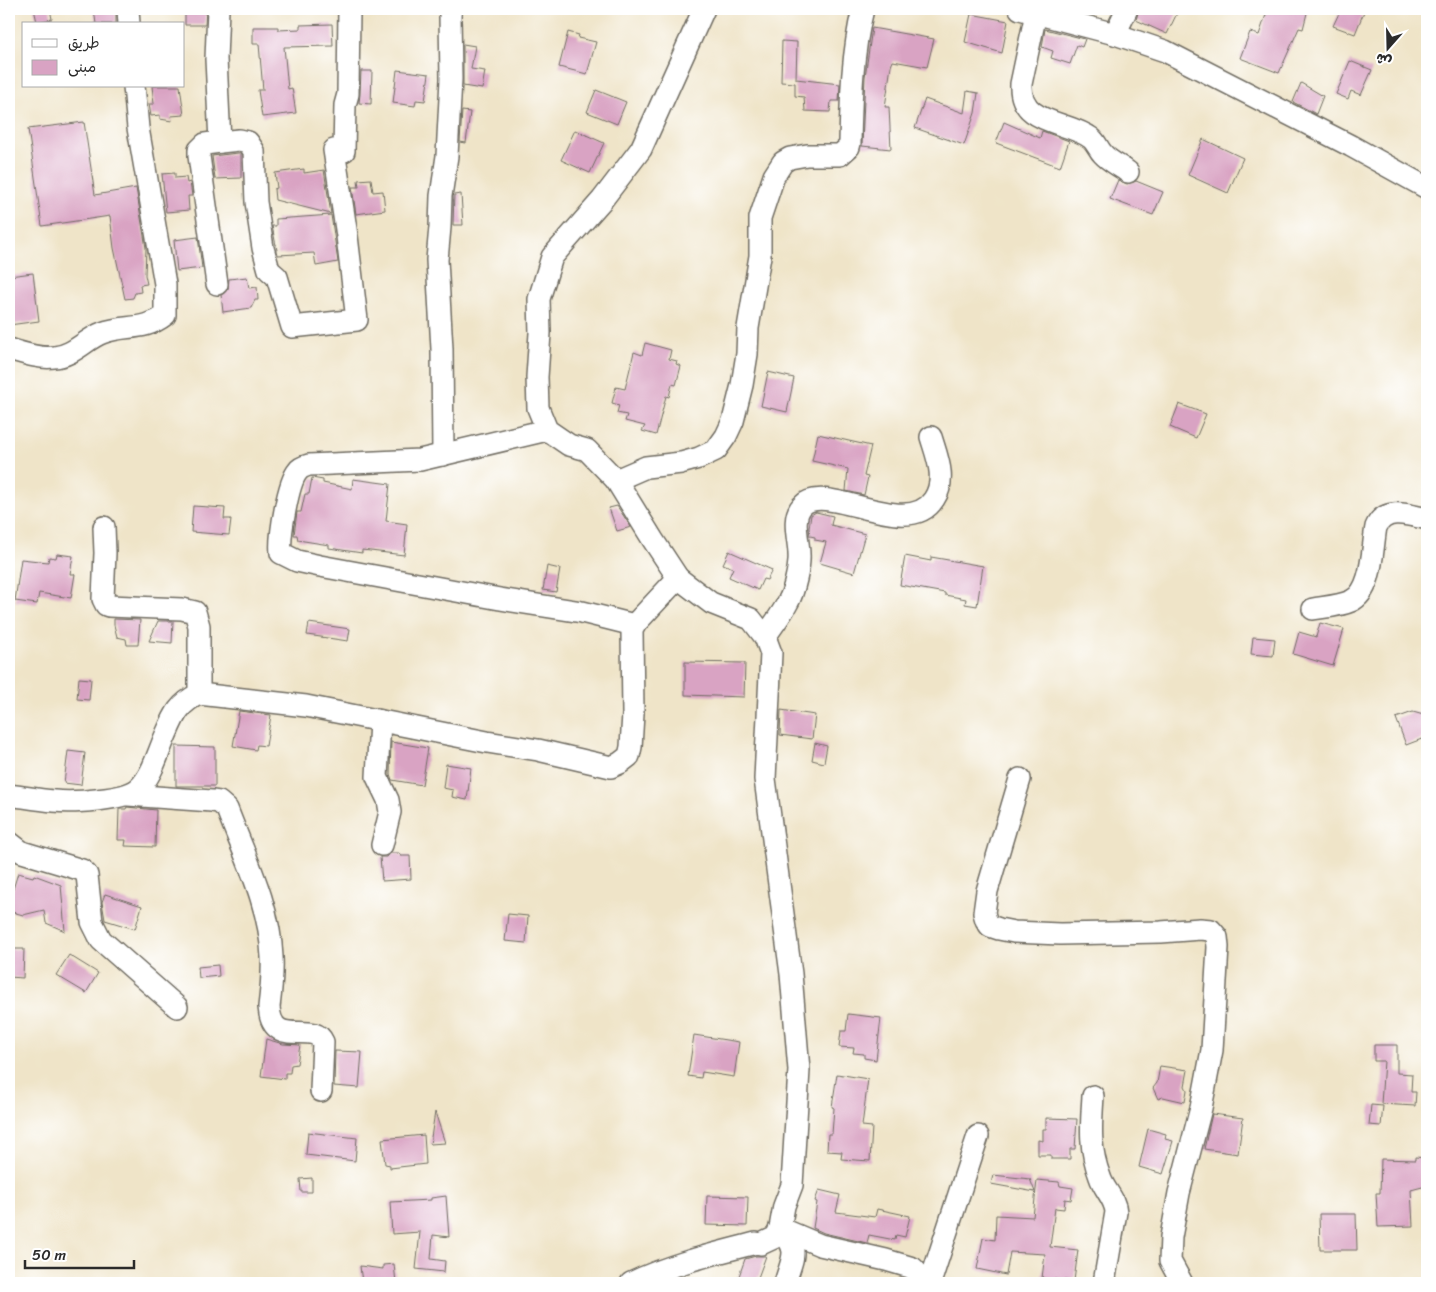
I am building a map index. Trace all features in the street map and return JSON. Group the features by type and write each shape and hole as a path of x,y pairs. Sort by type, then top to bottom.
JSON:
{"street":[{"path":"128,9 129,22"},
{"path":"218,9 216,58 220,142"},
{"path":"217,284 199,150 205,144 239,140 248,142 254,151 256,202 263,248 269,270 277,277 292,327 357,320 334,150 344,151 345,106 348,94 349,9"},
{"path":"443,456 442,349 437,260 441,222 441,196 447,156 451,79 451,9"},
{"path":"631,1283 698,1257 756,1243 761,1244 776,1237 792,1185 799,1070 790,964 765,779 772,652 765,637 751,619 711,603 678,578 616,480 587,450 569,445 547,430 538,408 539,299 552,258 602,200 641,149 704,9"},
{"path":"616,480 646,467 681,464 699,458 716,450 726,436 733,421 747,354 748,328 760,256 761,213 774,176 783,162 797,156 840,155 848,147 850,143 855,53 863,9"},
{"path":"1115,34 1127,9"},
{"path":"1128,172 1103,154 1092,139 1039,116 1027,108 1021,93 1021,84 1028,11 1115,34 1165,51 1217,76 1427,188"},
{"path":"9,349 31,355 55,357 69,352 102,333 137,328 157,321 165,315 165,284 138,128 134,88"},
{"path":"547,430 443,456 396,462 308,465 302,467 298,471 290,493 282,530 281,553 297,561 320,566 500,600 582,612 634,625"},
{"path":"765,637 790,601 800,557 797,516 802,506 812,500 828,500 896,514 909,514 921,511 930,505 938,493 941,478 939,462 931,437"},
{"path":"1313,609 1346,603 1362,592 1367,584 1376,527 1384,516 1388,514 1402,514 1427,519"},
{"path":"104,527 104,603 109,606 182,609 195,612 199,626 199,694"},
{"path":"128,795 139,788 147,778 173,718 181,706 199,694 306,706 487,742 538,750 610,767 620,764 629,756 631,747 633,714 632,630 634,625 678,578"},
{"path":"380,721 377,777 388,800 390,812 382,845"},
{"path":"1020,779 987,891 984,913 990,926 1014,932 1060,934 1200,929 1211,930 1217,937 1212,1050 1201,1108 1179,1193 1171,1237 1170,1261 1182,1283"},
{"path":"9,796 56,802 107,799 128,795 212,801 223,805 227,809 258,887 266,919 272,957 270,1016 274,1025 284,1032 310,1032 321,1038 323,1042 321,1091"},
{"path":"9,842 22,852 82,870 87,875 92,922 101,940 177,1007"},
{"path":"1093,1096 1091,1146 1100,1180 1115,1203 1116,1212 1104,1283"},
{"path":"780,1228 820,1245 913,1268 928,1283 978,1136"},
{"path":"780,1228 793,1245 794,1252 784,1283"}],"building":[{"path":"34,9 50,9 52,19 37,22"},
{"path":"94,9 116,9 116,22 96,22"},
{"path":"185,9 206,9 205,25 185,25"},
{"path":"1139,9 1179,9 1167,34 1136,20"},
{"path":"1268,9 1308,9 1303,29 1299,28 1279,73 1240,58 1250,32 1259,35"},
{"path":"1341,9 1365,9 1355,34 1333,26"},
{"path":"971,14 1008,21 1002,53 965,42"},
{"path":"332,24 333,46 284,47 288,89 292,88 296,113 262,117 258,90 263,90 259,44 253,44 253,27 278,27 278,30 300,29 300,25"},
{"path":"872,28 934,39 927,67 893,61 891,66 885,107 889,107 891,149 862,146 865,77"},
{"path":"1045,29 1085,39 1082,47 1077,45 1070,64 1051,58 1053,51 1042,47"},
{"path":"568,32 579,35 578,38 596,42 587,74 559,67"},
{"path":"782,41 797,42 796,79 840,84 839,101 831,101 830,112 805,111 804,97 795,96 795,83 781,82"},
{"path":"463,44 475,46 471,69 485,71 482,89 463,86"},
{"path":"1350,61 1372,70 1361,95 1351,91 1348,99 1336,94"},
{"path":"397,70 429,74 425,101 416,100 415,106 393,103"},
{"path":"361,71 372,71 371,104 359,103"},
{"path":"1301,83 1323,96 1316,114 1293,102"},
{"path":"152,88 180,88 184,115 171,116 172,121 160,119 160,115 151,116 149,104 154,104"},
{"path":"596,90 626,102 617,124 587,112"},
{"path":"967,91 978,93 975,113 964,145 915,128 925,99 964,113"},
{"path":"462,111 470,112 466,143 460,142"},
{"path":"84,122 95,195 136,188 146,248 145,275 147,284 140,285 141,292 135,293 133,298 125,299 114,248 110,216 42,226 28,129"},
{"path":"1004,122 1040,138 1042,131 1069,141 1060,167 996,143"},
{"path":"575,130 604,143 590,173 561,160"},
{"path":"1203,139 1243,158 1228,193 1188,175"},
{"path":"241,153 241,178 215,179 212,156"},
{"path":"304,169 304,173 324,170 331,214 275,200 274,189 277,188 275,173"},
{"path":"175,173 175,178 186,177 187,183 190,182 192,196 188,196 189,210 166,212 162,174"},
{"path":"371,179 373,192 383,191 385,210 356,214 352,187 359,187 358,180"},
{"path":"1118,180 1127,184 1136,181 1163,192 1153,215 1110,199"},
{"path":"461,194 463,225 453,225 454,195"},
{"path":"331,215 338,262 316,266 314,253 278,255 272,226 276,226 276,219"},
{"path":"198,237 202,268 177,271 174,240"},
{"path":"33,273 39,321 9,325 9,276"},
{"path":"247,277 249,288 257,287 258,300 255,300 251,308 223,312 221,295 228,289 229,279"},
{"path":"645,343 671,350 669,359 677,361 676,364 681,366 676,385 672,384 669,397 666,396 656,435 642,431 645,426 625,421 627,415 617,413 619,405 612,403 616,387 625,389 634,352 642,355"},
{"path":"768,372 794,378 787,412 761,406"},
{"path":"1179,404 1206,414 1196,438 1170,427"},
{"path":"818,434 871,446 864,476 868,477 864,495 846,491 848,469 812,461"},
{"path":"312,478 323,480 323,483 352,489 353,479 390,484 386,521 407,524 404,555 362,550 362,553 329,548 329,545 298,540 297,535 294,535 297,512 301,512 305,494 309,494"},
{"path":"193,506 225,508 224,519 231,519 229,535 191,532"},
{"path":"617,506 631,527 617,531 609,508"},
{"path":"816,512 833,516 831,525 865,534 854,573 820,563 826,542 815,540 815,537 810,536 809,528 811,515"},
{"path":"729,551 772,570 767,580 763,579 758,590 729,577 733,568 723,564"},
{"path":"57,554 73,556 70,574 75,574 71,598 39,593 37,604 15,601 21,559 48,562 49,557 56,558"},
{"path":"905,556 931,561 931,557 983,566 977,606 965,604 966,599 945,595 945,593 900,585"},
{"path":"547,566 560,569 556,592 543,590"},
{"path":"114,619 140,620 138,645 127,645 126,639 117,637"},
{"path":"158,621 173,621 172,643 149,641"},
{"path":"309,623 350,629 348,641 307,635"},
{"path":"1320,623 1344,629 1333,666 1293,654 1299,632 1316,637"},
{"path":"1253,637 1275,639 1273,656 1251,654"},
{"path":"685,662 745,663 744,697 685,695"},
{"path":"79,678 91,679 89,700 77,699"},
{"path":"781,710 815,715 812,739 780,735"},
{"path":"239,711 271,715 266,746 257,745 256,750 233,746"},
{"path":"1413,712 1427,716 1427,737 1406,745 1396,718"},
{"path":"391,742 428,748 422,785 392,780 390,774"},
{"path":"815,743 827,746 824,763 812,760"},
{"path":"176,746 215,747 215,786 176,786"},
{"path":"68,751 85,753 81,785 64,783"},
{"path":"446,764 471,768 467,800 452,797 453,790 443,788"},
{"path":"127,807 156,810 155,847 125,846 126,840 118,840 119,809 126,809"},
{"path":"391,853 410,856 411,879 382,881 380,857 386,857"},
{"path":"18,873 33,877 34,875 61,885 65,931 46,923 44,910 23,915 9,911 9,902"},
{"path":"105,894 142,906 135,929 105,920 102,902"},
{"path":"508,914 528,916 526,943 505,941"},
{"path":"9,949 24,949 23,978 9,977"},
{"path":"69,955 98,973 86,993 56,975"},
{"path":"218,965 219,976 199,978 198,967"},
{"path":"848,1014 881,1018 876,1060 864,1058 864,1054 853,1053 854,1048 839,1047 841,1031 846,1031"},
{"path":"694,1035 739,1042 734,1077 702,1072 701,1078 688,1076"},
{"path":"266,1039 283,1044 300,1045 297,1064 291,1065 290,1073 285,1073 285,1079 261,1076"},
{"path":"1374,1045 1397,1045 1397,1073 1412,1074 1411,1092 1416,1092 1415,1106 1381,1104 1384,1061 1374,1061"},
{"path":"335,1051 362,1052 359,1088 334,1086"},
{"path":"1160,1066 1188,1070 1185,1102 1163,1097 1158,1099 1153,1088 1157,1083"},
{"path":"837,1074 868,1079 862,1126 872,1127 870,1161 841,1159 842,1152 827,1151 828,1134 832,1134 834,1108 832,1107"},
{"path":"1371,1105 1383,1106 1381,1126 1369,1125"},
{"path":"435,1112 445,1143 430,1144"},
{"path":"1212,1114 1243,1118 1238,1154 1204,1149"},
{"path":"1046,1118 1077,1119 1075,1149 1070,1149 1070,1159 1051,1159 1051,1155 1038,1155 1038,1140 1043,1141 1043,1129 1046,1129"},
{"path":"1148,1129 1166,1134 1165,1139 1173,1141 1163,1174 1139,1167"},
{"path":"308,1132 357,1138 355,1161 306,1155"},
{"path":"424,1135 426,1164 390,1168 390,1165 385,1164 382,1139"},
{"path":"1415,1157 1427,1158 1426,1186 1411,1190 1413,1226 1378,1227 1376,1193 1380,1193 1381,1159 1415,1160"},
{"path":"993,1175 1030,1179 1035,1192 991,1184"},
{"path":"312,1178 312,1192 301,1192 300,1179"},
{"path":"1037,1180 1059,1182 1060,1186 1073,1188 1071,1200 1065,1199 1064,1209 1055,1208 1050,1247 1078,1250 1074,1281 1042,1278 1045,1254 1010,1252 1006,1275 977,1269 983,1238 995,1240 996,1215 1033,1217"},
{"path":"819,1190 840,1195 836,1212 875,1217 877,1209 910,1216 905,1237 896,1235 895,1240 869,1235 867,1243 824,1233 813,1228 817,1202 815,1201"},
{"path":"446,1196 449,1237 433,1235 431,1259 445,1261 444,1272 416,1269 420,1232 392,1234 390,1202 431,1200 431,1198"},
{"path":"707,1196 748,1197 747,1226 706,1225"},
{"path":"1319,1214 1356,1214 1357,1250 1320,1250"},
{"path":"766,1256 756,1283 738,1279 745,1259"},
{"path":"394,1264 396,1283 362,1283 360,1266 383,1269 383,1265"}]}
